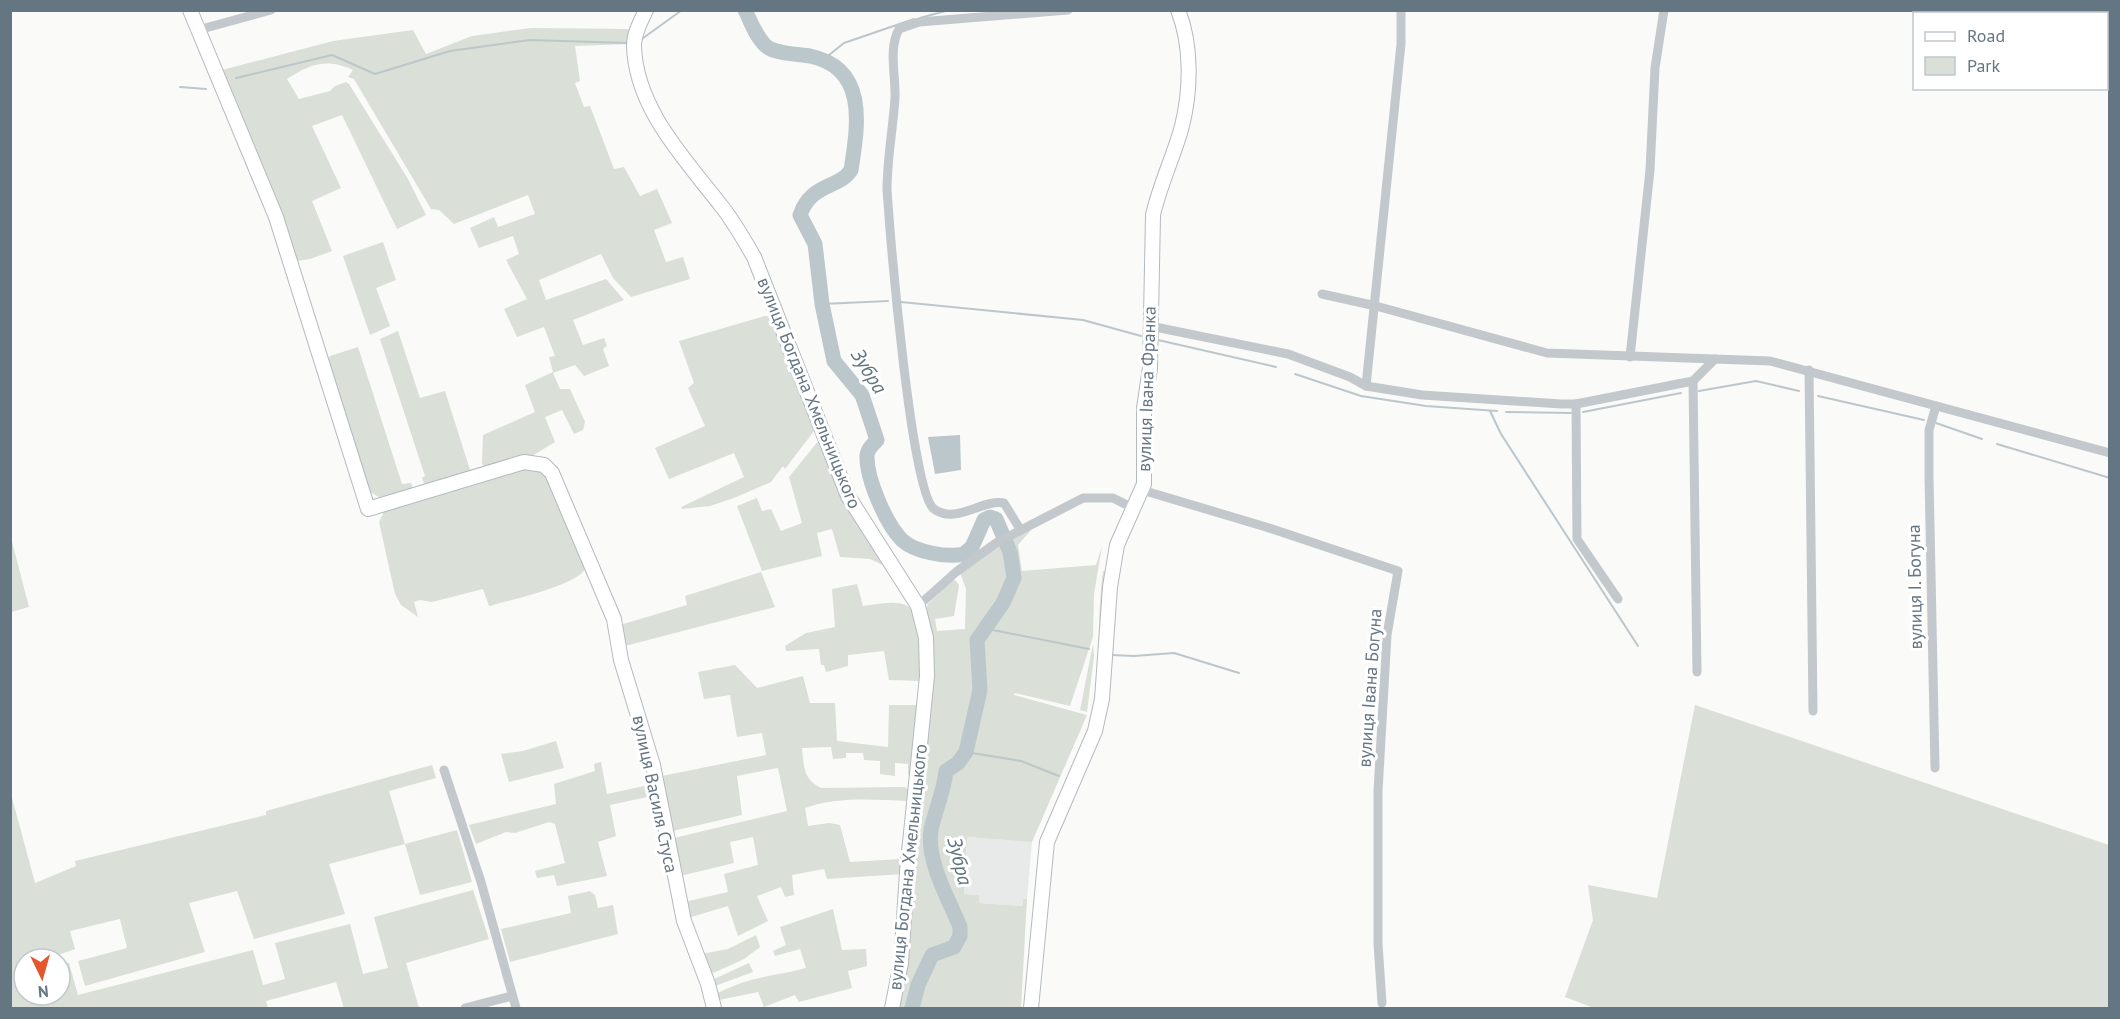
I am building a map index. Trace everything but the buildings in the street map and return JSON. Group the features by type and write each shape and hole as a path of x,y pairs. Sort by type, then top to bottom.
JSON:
{"street":[{"path":"190,10 198,30 271,10"},
{"name":"вулиця Богдана Хмельницького","path":"646,10 634,45 646,94 658,121 699,181 736,225 754,257 848,496 918,606 926,638 927,676 907,872 901,963 892,1008"},
{"path":"1015,531 1004,503 990,503 950,514 941,513 929,505 913,440 897,306 888,190 887,158 895,98 894,47 897,33 904,26 919,22 1068,10"},
{"name":"вулиця Івана Франка","path":"1031,1008 1047,842 1095,731 1102,699 1113,569 1120,536 1142,490 1146,471 1144,408 1150,368 1153,215 1158,192 1182,127 1187,93 1187,40 1178,10"},
{"path":"1366,386 1376,306 1401,44 1401,10"},
{"path":"1630,357 1650,170 1654,68 1664,10"},
{"name":"вулиця Василя Стуса","path":"198,30 276,217 368,509 524,462 544,465 552,473 614,619 621,660 652,765 684,921 708,984 714,1008"},
{"path":"1322,294 1376,306 1547,353 1770,361 2109,453"},
{"path":"1150,326 1288,354 1350,377 1366,386 1422,395 1576,405 1693,381 1715,359"},
{"path":"1809,370 1813,711"},
{"path":"1693,381 1697,672"},
{"path":"1576,405 1577,539 1618,599"},
{"name":"вулиця І. Богуна","path":"1935,768 1929,430 1936,406"},
{"name":"вулиця Івана Богуна","path":"1142,490 1266,527 1398,571 1387,634 1378,791 1378,944 1382,1003"},
{"path":"918,606 956,572 996,543 1015,531 1083,498 1113,498 1133,508"},
{"path":"444,770 481,882 516,1008"},
{"path":"465,1008 512,996"}],"shaded area":[{"path":"960,435 961,470 935,474 928,437"},
{"path":"967,837 1032,842 1027,899 1024,899 1023,906 979,903 979,895 964,894"}],"green space":[{"path":"531,28 630,29 629,44 575,46 580,81 575,83 584,107 590,106 614,169 624,167 640,196 657,189 672,223 654,230 666,262 683,257 690,279 631,297 613,278 601,254 539,280 546,300 606,279 624,300 573,320 583,345 604,338 607,346 603,349 609,366 584,376 575,365 553,373 560,389 570,389 585,422 583,430 574,434 562,410 545,417 555,442 532,456 486,468 482,464 483,435 535,412 525,385 553,372 549,357 555,356 544,327 517,337 504,309 527,299 506,260 519,254 513,236 479,248 470,228 494,217 498,227 535,214 528,195 454,224 439,210 431,209 354,79 348,77 353,70 335,64 311,66 287,79 299,99 330,91 335,86 346,82 349,84 408,179 426,215 397,229 342,115 312,126 341,188 312,201 332,251 297,261 222,70 333,41 413,30 426,54 472,36"},
{"path":"383,242 396,280 376,288 390,326 370,335 343,256"},
{"path":"765,316 773,317 814,431 785,469 783,466 771,482 710,506 682,509 681,507 744,477 734,453 669,479 655,448 705,426 688,388 694,383 679,341"},
{"path":"398,331 420,398 445,391 471,473 425,486 422,478 425,476 380,339"},
{"path":"358,347 402,484 411,483 414,490 382,499 369,491 327,360 330,356"},
{"path":"819,440 886,562 883,565 870,559 840,557 832,529 817,533 822,556 762,571 737,506 757,498 762,511 771,509 781,531 802,523 789,477"},
{"path":"532,466 548,475 587,566 582,573 544,591 489,606 483,589 432,602 420,600 414,602 418,617 401,605 395,594 379,522 386,508"},
{"path":"1031,530 1018,545 1022,571 1096,565 1102,546 1094,594 1093,637 1070,706 1015,693 1014,695 1087,715 1032,842 967,837 964,894 979,895 979,903 1023,906 1023,899 1027,899 1021,1008 896,1008 902,977 925,611 928,604 952,580 955,580 959,585 954,616 935,619 937,631 965,629 966,589 960,573 1008,538"},
{"path":"10,534 29,607 11,612 10,612"},
{"path":"1103,571 1107,572 1097,703 1073,779 1067,777 1085,735 1094,702"},
{"path":"761,572 775,607 625,646 620,625 687,605 685,596"},
{"path":"857,584 863,606 896,603 907,606 914,612 921,634 922,681 889,680 884,651 848,655 848,666 826,672 824,665 821,665 819,649 786,651 785,646 806,633 835,627 832,589"},
{"path":"1093,644 1094,656 1087,712 1080,710"},
{"path":"735,665 757,688 803,676 810,703 835,703 837,741 888,747 889,705 919,705 913,776 908,775 908,764 895,763 895,776 880,774 880,761 864,760 863,753 846,753 846,758 833,759 831,747 802,748 804,767 808,776 821,788 904,787 910,790 909,801 844,800 805,808 808,826 829,823 840,825 850,862 900,859 902,843 905,844 903,874 827,879 824,869 792,875 794,895 785,897 781,887 757,896 768,921 738,936 728,906 688,918 684,902 728,892 724,874 758,865 753,837 730,842 734,863 680,876 674,838 787,811 778,768 737,776 742,815 673,831 661,780 662,776 766,755 762,733 737,737 730,695 704,699 698,672"},
{"path":"1695,705 2109,845 2109,1008 1594,1008 1565,997 1593,920 1588,885 1657,898"},
{"path":"556,741 564,768 509,782 501,754 523,751"},
{"path":"601,762 607,794 649,785 652,796 610,805 616,836 598,842 607,876 557,886 554,875 537,878 535,871 565,863 555,824 549,822 515,833 506,832 476,844 469,825 556,804 554,784 595,771 594,764"},
{"path":"432,765 436,778 389,791 405,844 329,864 345,914 254,939 237,891 189,903 205,952 85,986 78,961 127,948 120,919 70,931 75,949 72,950 72,947 12,947 12,1007 72,1007 72,974 78,995 253,950 263,985 285,979 275,943 350,924 363,974 388,968 374,917 473,890 489,939 406,963 419,1008 344,1008 336,982 266,1001 268,1008 11,1008 11,794 35,883 76,866 75,861 266,815 266,811"},
{"path":"457,830 472,882 420,895 405,844"},
{"path":"590,891 595,895 598,908 613,905 618,934 510,962 501,929 571,913 568,896"},
{"path":"833,909 842,950 866,949 867,966 848,971 852,988 799,1002 795,995 764,1007 758,992 719,1000 718,993 730,987 806,968 800,949 775,956 773,951 786,945 780,927"},
{"path":"756,935 760,947 744,959 711,974 702,954 728,949"},
{"path":"749,963 753,972 715,986 712,980"}],"waterway":[{"path":"639,41 682,10"},
{"name":"Зубра","path":"745,10 766,46 775,51 810,56 829,62 842,73 850,85 855,101 856,135 851,170 846,176 811,197 800,215 815,244 822,304 834,361 862,395 877,440 868,450 867,455 873,488 884,512 896,533 907,544 923,551 949,555 964,554 972,547 984,520 990,517 996,519 1010,552 1014,578 1003,603 977,640 980,690 966,752 958,763 946,771 931,830 930,842 935,867 960,927 960,936 954,947 932,955 918,985 912,1008"},
{"path":"920,18 949,10"},
{"path":"824,59 844,43 914,19"},
{"path":"236,78 332,55 375,74 450,51 530,40 627,43"},
{"path":"180,87 206,89"},
{"path":"822,304 888,301"},
{"path":"901,302 1083,320 1141,336"},
{"path":"1158,340 1276,367"},
{"path":"1295,374 1361,396 1426,406 1497,411"},
{"path":"1699,391 1756,381 1799,391"},
{"path":"1583,412 1681,393"},
{"path":"1818,396 1924,420"},
{"path":"1490,411 1501,434 1638,646"},
{"path":"1506,412 1571,413"},
{"path":"1936,423 1982,439"},
{"path":"1997,444 2110,478"},
{"path":"983,628 1089,649"},
{"path":"1112,655 1174,653 1239,673"},
{"path":"966,752 1021,761 1059,776"}]}
